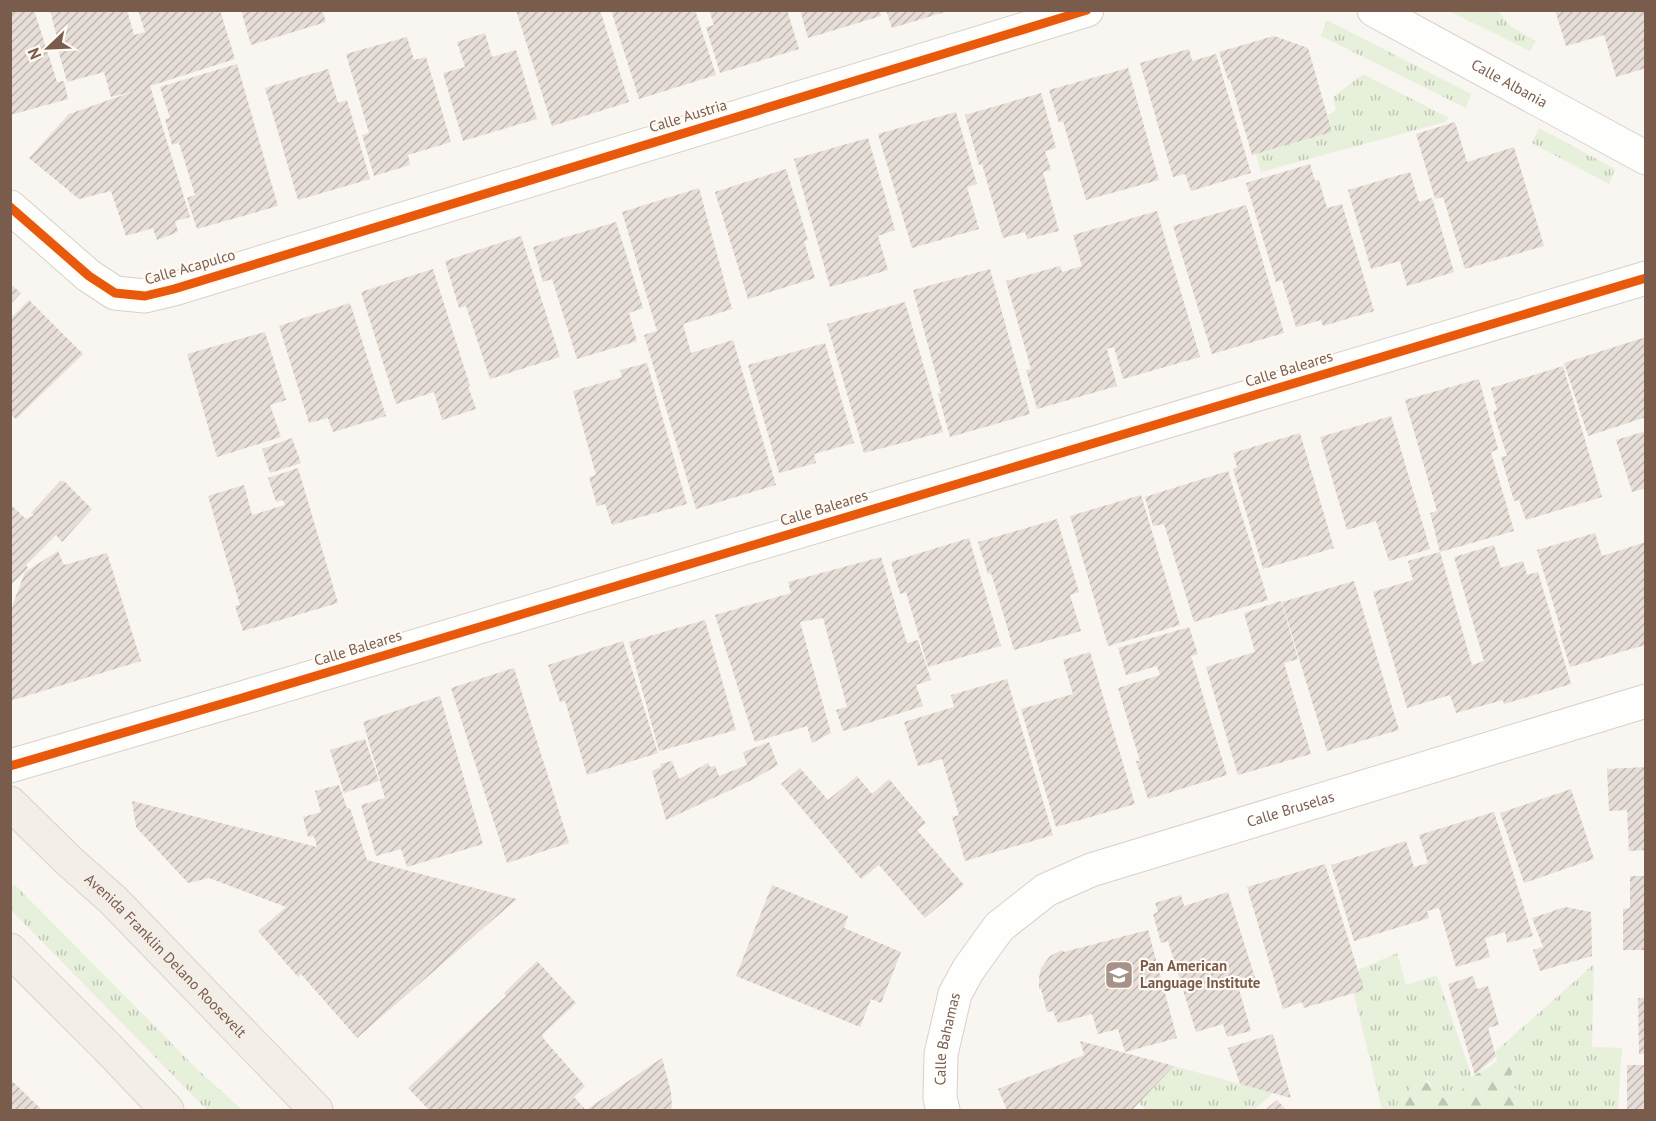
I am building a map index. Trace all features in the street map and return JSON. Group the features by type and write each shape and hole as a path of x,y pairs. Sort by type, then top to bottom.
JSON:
{"main road":[{"name":"Avenida Franklin Delano Roosevelt","path":"10,803 113,900 316,1110"},
{"path":"10,950 167,1110"}],"street":[{"name":"Calle Austria","path":"298,250 1087,10"},
{"name":"Calle Albania","path":"1374,10 1646,158"},
{"name":"Calle Acapulco","path":"10,207 89,276 116,293 145,296 298,250"},
{"name":"Calle Baleares","path":"10,766 1646,278"},
{"name":"Calle Bruselas","path":"968,970 999,927 1046,890 1091,870 1646,701"},
{"name":"Calle Bahamas","path":"943,1110 940,1098 941,1054 955,994 968,970"}],"green space":[{"path":"1449,11 1498,11 1510,26 1536,41 1530,51"},
{"path":"1327,20 1471,94 1466,108 1321,36"},
{"path":"1363,74 1449,118 1445,122 1261,172 1256,154 1332,132 1328,115 1336,110 1333,97"},
{"path":"1539,128 1615,169 1609,184 1532,143"},
{"path":"15,885 197,1069 242,1110 207,1110 11,910 11,888"},
{"path":"1397,953 1406,985 1437,975 1472,1077 1462,1090 1447,1101 1427,1080 1398,1102 1395,1110 1382,1110 1349,974"},
{"path":"1594,964 1592,1047 1622,1048 1618,1110 1533,1110 1527,1098 1510,1084 1513,1065 1509,1055 1497,1062 1496,1051"},
{"path":"1509,1054 1513,1065 1510,1084 1527,1098 1533,1110 1395,1110 1398,1102 1408,1094 1413,1077 1428,1084 1447,1101 1462,1090 1472,1077"},
{"path":"1174,1066 1273,1093 1254,1110 1146,1110 1139,1103"}],"building":[{"path":"10,10 34,10 57,82 64,81 68,99 10,115"},
{"path":"50,10 127,10 134,35 145,32 138,10 220,10 235,59 150,86 190,217 175,221 178,232 157,240 153,228 126,236 111,191 79,199 29,158 69,114 135,91 111,97 104,72 67,82"},
{"path":"241,10 322,10 326,22 251,45"},
{"path":"516,10 600,10 629,102 552,126"},
{"path":"611,10 695,10 716,75 639,99"},
{"path":"709,10 787,10 799,49 720,73 706,27 714,25"},
{"path":"800,10 880,10 881,16 808,38"},
{"path":"886,10 948,10 948,11 892,28"},
{"path":"1555,10 1646,10 1646,68 1616,77 1604,35 1566,46"},
{"path":"485,33 492,57 516,50 537,119 463,141 443,73 465,67 457,42"},
{"path":"1274,36 1308,48 1332,132 1252,155 1230,80 1228,80 1219,52"},
{"path":"407,37 414,60 426,57 451,142 408,155 410,165 374,176 362,135 369,133 346,54"},
{"path":"1189,49 1192,61 1216,54 1251,173 1191,191 1185,174 1173,177 1140,63"},
{"path":"237,64 278,206 197,229 187,198 195,195 179,143 172,145 165,119 170,118 160,87"},
{"path":"1128,68 1159,180 1086,200 1063,121 1059,123 1049,90"},
{"path":"328,69 338,103 347,100 370,179 298,200 265,88"},
{"path":"1041,93 1056,148 1045,151 1051,170 1043,172 1059,231 1027,239 1025,232 1003,238 965,115"},
{"path":"956,112 977,184 967,187 979,229 912,248 878,134"},
{"path":"1455,122 1467,162 1514,147 1544,246 1465,269 1443,197 1435,199 1416,134"},
{"path":"868,138 895,230 878,236 888,270 830,287 794,159"},
{"path":"1310,164 1315,181 1319,180 1327,208 1342,204 1374,311 1323,326 1321,320 1296,327 1282,280 1276,282 1246,183"},
{"path":"786,169 808,240 804,241 815,278 748,299 715,192"},
{"path":"1410,172 1419,202 1432,198 1454,272 1407,286 1400,261 1371,269 1348,190"},
{"path":"699,188 732,309 683,324 691,353 733,340 776,485 696,509 644,335 657,331 622,212"},
{"path":"1246,205 1284,333 1212,354 1173,226"},
{"path":"1157,211 1200,357 1123,379 1114,347 1107,349 1117,386 1037,409 1026,370 1031,369 1006,281 1060,266 1062,272 1082,266 1073,235"},
{"path":"616,222 643,308 629,313 637,341 577,359 552,279 543,282 533,247"},
{"path":"521,236 560,357 490,379 466,306 459,308 445,261"},
{"path":"433,269 476,409 442,420 434,392 396,404 361,292"},
{"path":"990,269 1030,414 950,437 938,394 941,393 913,290"},
{"path":"10,284 21,293 10,305"},
{"path":"29,300 83,354 16,419 10,414 10,319"},
{"path":"905,302 943,432 864,453 827,324"},
{"path":"350,303 386,416 333,432 328,418 309,423 279,326"},
{"path":"265,332 286,400 270,405 281,437 217,457 187,354"},
{"path":"1646,337 1646,417 1588,436 1564,363"},
{"path":"825,343 854,443 814,454 816,463 779,473 748,365"},
{"path":"647,363 687,504 612,525 605,504 597,506 589,477 596,475 573,391 622,377 620,370"},
{"path":"1563,366 1602,497 1526,520 1519,500 1514,501 1501,457 1507,456 1493,412 1497,410 1491,388"},
{"path":"1479,379 1498,449 1491,452 1514,531 1440,552 1430,513 1437,511 1405,400"},
{"path":"1391,416 1430,549 1389,561 1376,521 1347,530 1320,437"},
{"path":"1646,431 1646,488 1632,492 1616,440"},
{"path":"1300,433 1334,548 1263,569 1233,469 1237,467 1233,453"},
{"path":"292,438 301,463 270,473 262,449"},
{"path":"298,468 338,603 243,631 235,606 240,605 208,496 244,485 252,515 285,505 283,500 276,502 268,478"},
{"path":"1228,471 1268,600 1194,622 1164,524 1153,526 1145,497"},
{"path":"60,481 64,481 92,509 62,542 56,535 26,565 28,568 10,586 10,504 26,519 34,515 31,513"},
{"path":"1141,495 1180,625 1108,646 1070,516"},
{"path":"1057,519 1079,592 1070,595 1081,631 1014,650 991,573 988,574 978,542"},
{"path":"1595,533 1602,556 1646,542 1645,645 1570,667 1537,550"},
{"path":"969,538 1001,646 928,667 906,592 900,594 891,562"},
{"path":"1494,545 1501,568 1523,561 1527,575 1538,572 1571,684 1504,704 1503,700 1456,713 1450,695 1407,708 1373,592 1413,580 1408,561 1440,552 1472,665 1484,661 1454,557"},
{"path":"58,551 64,565 107,553 141,661 10,701 10,612 25,572"},
{"path":"881,557 907,643 918,640 931,680 916,685 923,706 843,731 836,710 847,707 823,618 800,622 831,733 812,743 807,726 755,742 715,615 791,593 788,582"},
{"path":"1354,581 1399,730 1327,751 1282,602"},
{"path":"1281,601 1298,659 1284,663 1311,754 1238,775 1206,667 1255,652 1244,613"},
{"path":"705,620 736,730 659,751 629,642"},
{"path":"1189,627 1198,654 1191,656 1227,775 1148,799 1136,761 1140,761 1118,688 1160,675 1157,666 1126,675 1118,648"},
{"path":"623,641 658,753 587,775 565,701 560,702 548,665"},
{"path":"1090,652 1135,804 1056,827 1021,709 1073,694 1063,660"},
{"path":"514,668 569,843 507,863 451,688"},
{"path":"1007,679 1053,835 965,861 952,817 959,815 942,759 918,766 904,722 954,707 951,695"},
{"path":"440,696 483,844 407,867 401,849 376,856 361,805 385,798 363,722"},
{"path":"365,739 379,781 344,793 330,750"},
{"path":"769,742 778,765 752,780 666,820 652,771 661,767 660,764 672,761 679,779 708,763 710,767 715,766 719,776 747,765 743,752"},
{"path":"1646,767 1646,850 1629,851 1627,810 1609,811 1607,769"},
{"path":"800,768 828,800 857,776 872,794 889,779 926,823 917,830 964,885 925,918 879,865 861,879 781,784"},
{"path":"339,785 347,808 350,808 367,860 517,899 357,1038 301,974 298,977 258,931 286,907 209,878 188,883 136,827 132,801 317,847 314,836 308,837 303,817 321,812 315,791"},
{"path":"1571,789 1594,859 1524,883 1500,813"},
{"path":"1494,812 1533,936 1507,943 1505,932 1485,938 1490,957 1456,967 1439,908 1427,911 1429,918 1354,941 1331,865 1406,841 1414,867 1428,863 1419,835"},
{"path":"1325,864 1364,990 1304,1008 1302,1002 1283,1009 1247,887"},
{"path":"1630,876 1646,876 1646,950 1623,950 1623,909 1630,908"},
{"path":"772,885 848,916 844,928 901,952 881,1003 871,999 860,1027 736,976"},
{"path":"1228,892 1257,984 1239,989 1251,1031 1227,1037 1223,1024 1196,1032 1168,941 1161,943 1153,914 1158,912 1155,903 1181,895 1184,906"},
{"path":"1565,907 1591,912 1592,956 1540,971 1533,950 1543,947 1532,918"},
{"path":"1148,930 1177,1038 1125,1052 1118,1029 1098,1034 1092,1014 1058,1023 1053,1011 1047,1012 1041,989 1039,989 1039,978 1041,968 1050,956 1062,950 1064,952"},
{"path":"537,961 576,1003 543,1034 543,1038 585,1086 574,1097 586,1110 429,1110 408,1088 506,996 504,993"},
{"path":"1473,976 1477,989 1488,986 1499,1025 1488,1028 1496,1056 1475,1075 1448,984"},
{"path":"1638,998 1646,998 1646,1054 1639,1054"},
{"path":"1273,1034 1291,1098 1240,1084 1228,1048"},
{"path":"1080,1041 1174,1066 1132,1110 1007,1110 998,1089 1084,1055"},
{"path":"662,1058 671,1092 672,1110 586,1110"},
{"path":"1627,1065 1646,1065 1646,1110 1627,1110"},
{"path":"10,1079 42,1110 10,1110"},
{"path":"1277,1100 1286,1110 1265,1110"}],"cycle path":[{"path":"10,207 89,276 115,293 145,296 1087,10"},
{"path":"10,766 1646,278"}],"place":[{"name":"Pan American Language Institute","path":"1119,975"}]}
